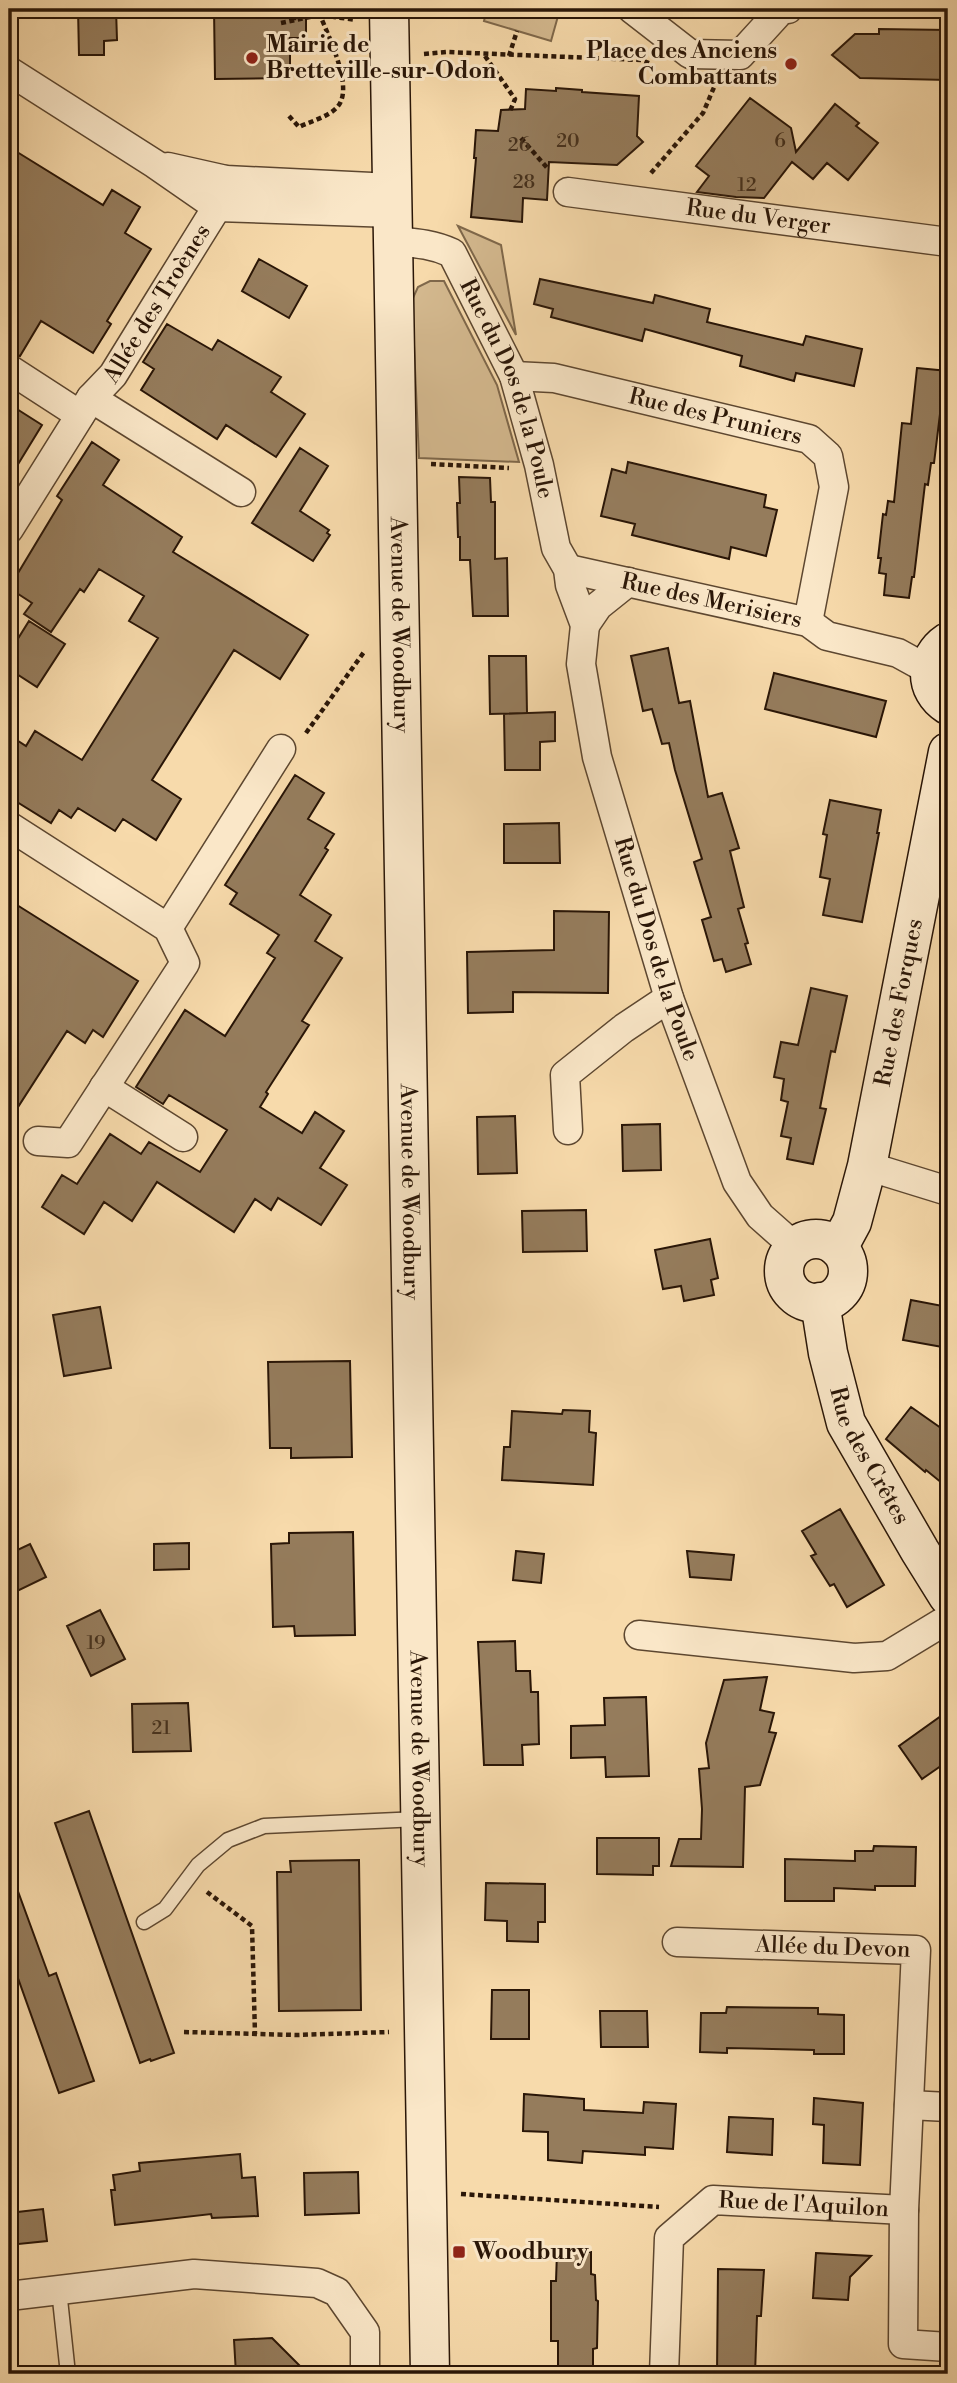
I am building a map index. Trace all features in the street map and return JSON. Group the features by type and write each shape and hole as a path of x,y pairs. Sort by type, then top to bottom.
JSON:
{"street":[{"name":"Avenue de Woodbury","path":"389,9 430,2374"},
{"path":"632,9 690,54 726,57 740,55 781,10 788,9"},
{"path":"9,71 217,207 393,214"},
{"path":"155,164 393,214"},
{"name":"Allée des Troènes","path":"9,529 86,407 113,375 217,207 226,180"},
{"name":"Rue du Verger","path":"568,192 948,242"},
{"name":"Rue du Dos de la Poule","path":"393,214 429,244 452,253 514,376 539,465 556,548 568,569 570,585 584,625 581,664 597,757 669,998 737,1182 760,1216 795,1247"},
{"name":"Allée des Troènes","path":"9,369 86,407 241,492"},
{"name":"Rue des Pruniers","path":"514,376 554,379 808,439 828,456 834,487 808,622"},
{"name":"Rue des Merisiers","path":"568,569 808,622 827,636 898,653 918,664 939,654"},
{"path":"584,625 598,606 628,582"},
{"path":"939,654 930,680 933,690 948,705"},
{"path":"168,928 281,749"},
{"name":"Rue des Forques","path":"838,1248 852,1222 867,1166 948,752"},
{"path":"9,827 168,928 185,963 68,1143 38,1141"},
{"path":"568,1130 565,1075 624,1028 669,998"},
{"path":"104,1087 183,1137"},
{"path":"867,1166 948,1191"},
{"path":"813,1239 827,1241 838,1248 846,1260 846,1281 834,1298 820,1302 801,1299 787,1284 785,1264 790,1252 813,1239"},
{"name":"Rue des Crêtes","path":"820,1302 828,1353 846,1423 948,1596"},
{"path":"639,1635 854,1658 887,1656 948,1619"},
{"name":"Allée du Devon","path":"677,1942 916,1950 909,2105"},
{"path":"909,2105 948,2107"},
{"name":"Rue de l'Aquilon","path":"664,2374 669,2238 713,2200 904,2210 909,2105"},
{"path":"904,2210 902,2344 948,2347"},
{"path":"9,2296 194,2274 317,2283 337,2292 365,2332 365,2374"}],"lane":[{"path":"144,1922 165,1909 198,1865 228,1840 264,1826 420,1819"},
{"path":"59,2290 68,2374"}],"path":[{"path":"294,20 295,9"},
{"path":"289,116 299,127 333,111 341,102 342,82 318,16 311,9"},
{"path":"281,23 318,16 352,19"},
{"path":"509,56 517,31"},
{"path":"420,54 447,52 640,60 660,66"},
{"path":"485,55 515,99 510,110"},
{"path":"627,200 703,113 726,57"},
{"path":"521,138 568,192"},
{"path":"425,464 519,468"},
{"path":"281,749 308,732 369,645"},
{"path":"188,1878 252,1926 255,2034"},
{"path":"184,2032 296,2035 424,2031"},
{"path":"479,2195 701,2210"}],"shaded area":[{"path":"487,9 560,9 551,41 484,21"},
{"path":"458,226 501,245 516,335"},
{"path":"430,281 444,281 497,385 519,462 419,458 412,300 418,287"}],"building":[{"path":"78,9 116,9 117,40 104,41 104,55 79,55"},
{"name":"Mairie de Bretteville-sur-Odon","path":"214,9 306,9 306,38 290,38 290,78 215,79"},
{"path":"879,29 948,30 948,80 860,78 832,55 855,34 879,34"},
{"path":"556,88 639,96 637,136 643,142 617,165 549,162 547,200 523,198 522,222 471,217 476,130 498,131 501,110 525,109 526,89 556,91"},
{"path":"750,98 791,128 796,152 835,104 859,123 856,126 878,143 848,180 827,163 813,179 792,162 764,198 697,192 709,176 696,166"},
{"path":"9,147 103,205 112,190 140,207 125,233 151,249 107,321 111,324 93,353 41,321 20,356 9,353"},
{"path":"259,259 307,286 289,318 242,291"},
{"path":"540,279 653,303 655,295 710,309 707,322 803,345 806,336 862,349 854,386 796,373 794,381 740,366 742,356 645,329 642,341 551,317 553,309 534,304"},
{"path":"167,324 212,350 218,340 281,377 271,392 305,414 276,457 226,425 217,439 141,390 154,369 143,362"},
{"path":"917,368 948,371 948,407 941,406 934,463 931,463 928,485 925,484 909,598 884,595 886,574 879,573 881,558 878,558 883,514 886,515 888,501 894,502 902,423 911,424"},
{"path":"9,404 42,425 9,479"},
{"path":"92,442 119,460 103,485 182,537 173,552 308,635 280,679 234,650 152,780 181,799 156,840 123,819 115,831 78,808 71,818 59,810 51,823 9,797 9,735 26,746 35,731 82,760 158,638 129,621 144,596 99,569 84,592 80,589 51,632 24,614 32,603 9,588 62,500 57,496"},
{"path":"300,448 328,466 300,511 329,530 327,533 330,535 313,561 252,523"},
{"path":"628,462 766,495 764,507 777,510 766,556 731,547 729,559 632,535 635,524 601,516 612,469 626,473"},
{"path":"459,477 490,478 491,502 495,502 495,559 507,558 508,616 473,616 470,560 460,560 457,503 460,503"},
{"path":"29,621 65,644 37,687 9,669 9,653"},
{"path":"668,648 679,703 690,701 708,797 722,793 739,848 730,851 744,907 738,909 751,964 726,972 722,959 714,961 702,920 711,917 694,862 702,859 669,743 662,744 652,709 643,711 631,656"},
{"path":"489,656 526,656 527,713 490,714"},
{"path":"774,673 886,701 876,737 765,709"},
{"path":"555,712 555,741 540,742 540,770 505,770 504,714"},
{"path":"295,775 324,793 308,819 334,834 325,848 328,850 300,895 331,915 315,941 342,958 302,1021 309,1025 266,1092 268,1094 260,1107 302,1133 315,1112 344,1131 320,1168 347,1185 321,1225 278,1198 271,1210 255,1199 234,1232 157,1182 132,1221 104,1202 84,1234 42,1207 62,1175 77,1184 110,1134 141,1154 149,1142 200,1172 227,1130 169,1095 163,1104 136,1087 185,1010 225,1036 275,958 267,953 279,935 230,904 237,893 225,885"},
{"path":"830,800 881,810 862,922 823,915 830,879 820,877 827,835 823,834"},
{"path":"559,823 560,863 504,863 504,824"},
{"path":"9,900 138,981 103,1037 93,1030 85,1043 67,1031 9,1121"},
{"path":"554,911 609,912 608,993 513,992 513,1012 468,1013 467,952 554,950"},
{"path":"811,988 847,996 835,1052 831,1051 820,1108 826,1109 813,1164 787,1159 791,1138 781,1136 788,1102 781,1100 784,1079 774,1077 781,1042 798,1045"},
{"path":"515,1116 517,1173 478,1174 477,1117"},
{"path":"660,1124 661,1170 623,1171 622,1125"},
{"path":"586,1210 587,1251 523,1252 522,1211"},
{"path":"710,1239 718,1278 711,1280 714,1295 684,1301 681,1286 663,1289 655,1250"},
{"path":"911,1300 948,1307 948,1348 903,1340"},
{"path":"100,1307 111,1368 64,1376 53,1315"},
{"path":"350,1361 352,1457 291,1458 291,1448 270,1448 268,1362"},
{"path":"911,1407 948,1433 948,1488 886,1439"},
{"path":"563,1410 590,1411 589,1432 596,1433 593,1485 502,1480 504,1447 510,1447 512,1411 562,1414"},
{"path":"840,1509 884,1585 847,1607 834,1584 830,1586 811,1556 816,1554 802,1531"},
{"path":"353,1532 355,1635 295,1636 294,1626 273,1627 271,1544 289,1543 289,1533"},
{"path":"189,1543 189,1569 154,1570 154,1544"},
{"path":"30,1544 46,1577 9,1595 9,1554"},
{"path":"516,1551 544,1554 541,1583 513,1580"},
{"path":"687,1551 734,1555 731,1580 690,1577"},
{"path":"100,1610 125,1659 91,1676 67,1626"},
{"path":"515,1641 516,1671 530,1671 531,1692 538,1692 539,1744 522,1745 523,1765 484,1765 478,1642"},
{"path":"767,1677 760,1710 774,1713 769,1732 776,1733 760,1785 745,1787 743,1867 671,1866 679,1839 701,1839 699,1769 709,1768 706,1743 724,1680"},
{"path":"646,1697 649,1776 606,1777 605,1757 571,1758 571,1726 605,1725 604,1698"},
{"path":"188,1703 191,1751 133,1752 132,1704"},
{"path":"948,1711 948,1761 922,1779 899,1746"},
{"path":"89,1811 174,2053 151,2061 150,2059 140,2063 55,1823"},
{"path":"597,1838 659,1838 659,1866 653,1866 653,1875 597,1874"},
{"path":"874,1846 916,1847 915,1886 875,1886 875,1890 834,1888 834,1901 785,1901 785,1859 855,1861 855,1851 873,1851"},
{"path":"359,1860 361,2010 279,2011 277,1872 291,1872 290,1861"},
{"path":"9,1875 12,1875 49,1976 56,1973 94,2081 59,2093 9,1953"},
{"path":"486,1883 545,1884 545,1922 538,1922 538,1942 507,1941 507,1921 485,1920"},
{"path":"492,1990 529,1990 529,2039 491,2039"},
{"path":"727,2007 818,2008 818,2014 844,2015 844,2054 814,2054 814,2050 727,2048 727,2053 700,2052 701,2013 726,2013"},
{"path":"600,2011 647,2011 648,2047 601,2047"},
{"path":"524,2094 584,2099 584,2110 643,2113 644,2102 676,2104 673,2149 645,2147 645,2155 583,2151 582,2163 548,2160 548,2132 523,2131"},
{"path":"814,2098 863,2103 860,2165 823,2163 824,2125 813,2124"},
{"path":"729,2117 773,2119 772,2155 727,2152"},
{"path":"240,2154 242,2178 255,2177 258,2216 212,2218 211,2214 115,2225 111,2190 115,2190 113,2175 140,2171 139,2163"},
{"path":"358,2172 359,2213 305,2215 304,2173"},
{"path":"43,2209 47,2241 9,2245 9,2213"},
{"path":"557,2252 591,2252 591,2274 595,2275 598,2301 597,2348 593,2349 593,2370 558,2369 558,2341 551,2341 551,2281 556,2281"},
{"path":"816,2253 871,2256 850,2277 848,2300 813,2298"},
{"path":"718,2269 764,2270 761,2316 757,2316 755,2374 717,2374"},
{"path":"272,2338 308,2374 236,2374 234,2340"}],"place":[{"name":"Mairie de Bretteville-sur-Odon","path":"252,58"},
{"name":"Place des Anciens Combattants","path":"791,64"},
{"name":"Woodbury","path":"459,2252"}]}
